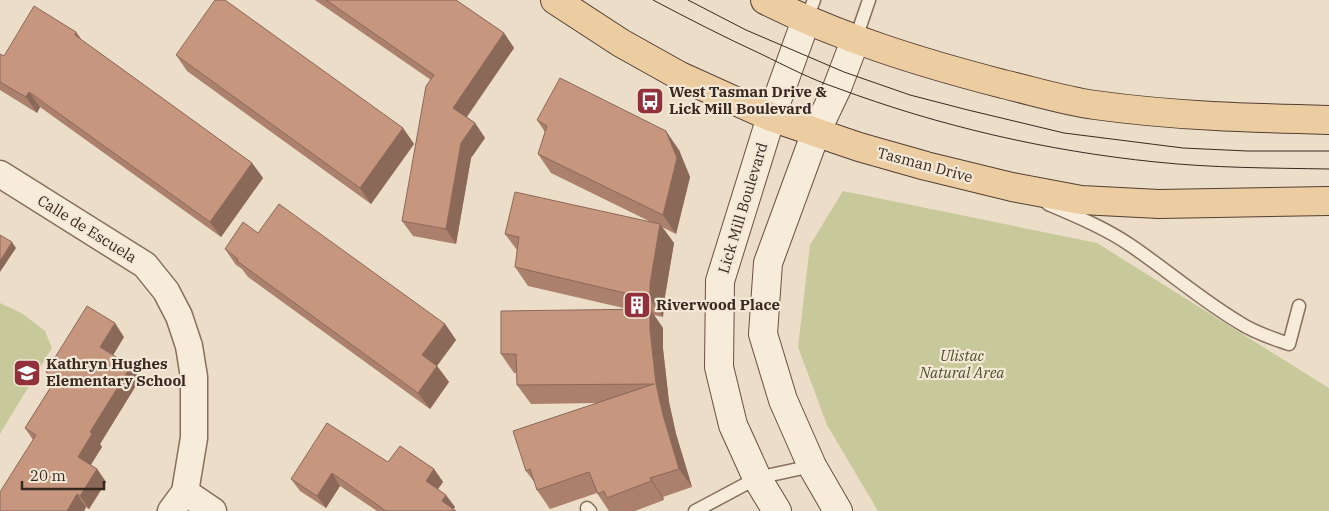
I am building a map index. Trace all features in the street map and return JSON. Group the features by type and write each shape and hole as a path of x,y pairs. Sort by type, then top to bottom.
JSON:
{"main road":[{"name":"Tasman Drive","path":"555,0 621,43 680,76 771,117 859,147 926,166 1012,187 1081,200 1159,204 1329,201"},
{"path":"765,0 810,10 856,38 951,70 1093,105 1232,118 1329,120"},
{"name":"Lick Mill Boulevard","path":"777,511 756,478 733,425 719,367 720,281 771,117 810,10"},
{"path":"838,511 812,466 783,400 763,334 768,263 816,132 837,88 856,38"}],"street":[{"name":"Calle de Escuela","path":"0,174 145,265 166,292 179,316 189,346 194,377 194,438 178,502"},
{"path":"178,502 213,511"}],"lane":[{"path":"856,38 869,0"},
{"path":"1012,187 1100,227 1128,243 1240,324 1263,335 1289,344 1299,306"},
{"path":"695,511 756,478 812,466"}],"green space":[{"name":"Ulistac Natural Area","path":"843,191 1097,243 1329,388 1329,511 878,511 827,425 798,347 810,245"},
{"path":"0,303 23,314 45,331 52,348 0,434"}],"building":[{"path":"215,0 225,0 403,128 360,188 176,55"},
{"path":"326,0 456,0 504,33 453,108 475,123 461,143 446,229 402,221 426,86 434,75"},
{"path":"34,6 76,32 75,35 252,163 210,222 29,92 26,97 0,82 0,54 4,56"},
{"path":"560,78 666,131 677,158 663,215 538,154 547,126 537,120"},
{"path":"515,192 660,224 650,284 650,299 515,267 519,237 505,234"},
{"path":"279,204 445,324 422,355 437,366 418,393 237,261 238,259 225,249 243,222 258,233"},
{"path":"0,235 12,242 0,261"},
{"path":"87,306 115,323 100,347 131,366 90,432 92,434 78,457 97,469 80,496 77,494 67,511 0,511 0,492 36,435 25,428 56,379 46,372"},
{"path":"650,309 650,330 656,384 679,469 650,478 651,481 607,498 604,491 598,494 589,472 537,490 530,469 526,471 513,431 654,384 517,385 516,354 501,354 501,311"},
{"path":"327,423 388,462 400,446 434,469 426,481 446,495 442,501 456,511 386,511 332,473 317,496 291,479"}],"tram line":[{"path":"653,0 817,81 876,102 954,125 1034,144 1156,162 1220,167 1329,169"},
{"path":"688,0 746,30 844,72 910,95 1064,133 1183,148 1247,151 1329,151"}],"place":[{"name":"West Tasman Drive & Lick Mill Boulevard","path":"650,101"},
{"name":"Riverwood Place","path":"637,305"},
{"name":"Kathryn Hughes Elementary School","path":"27,373"}]}
